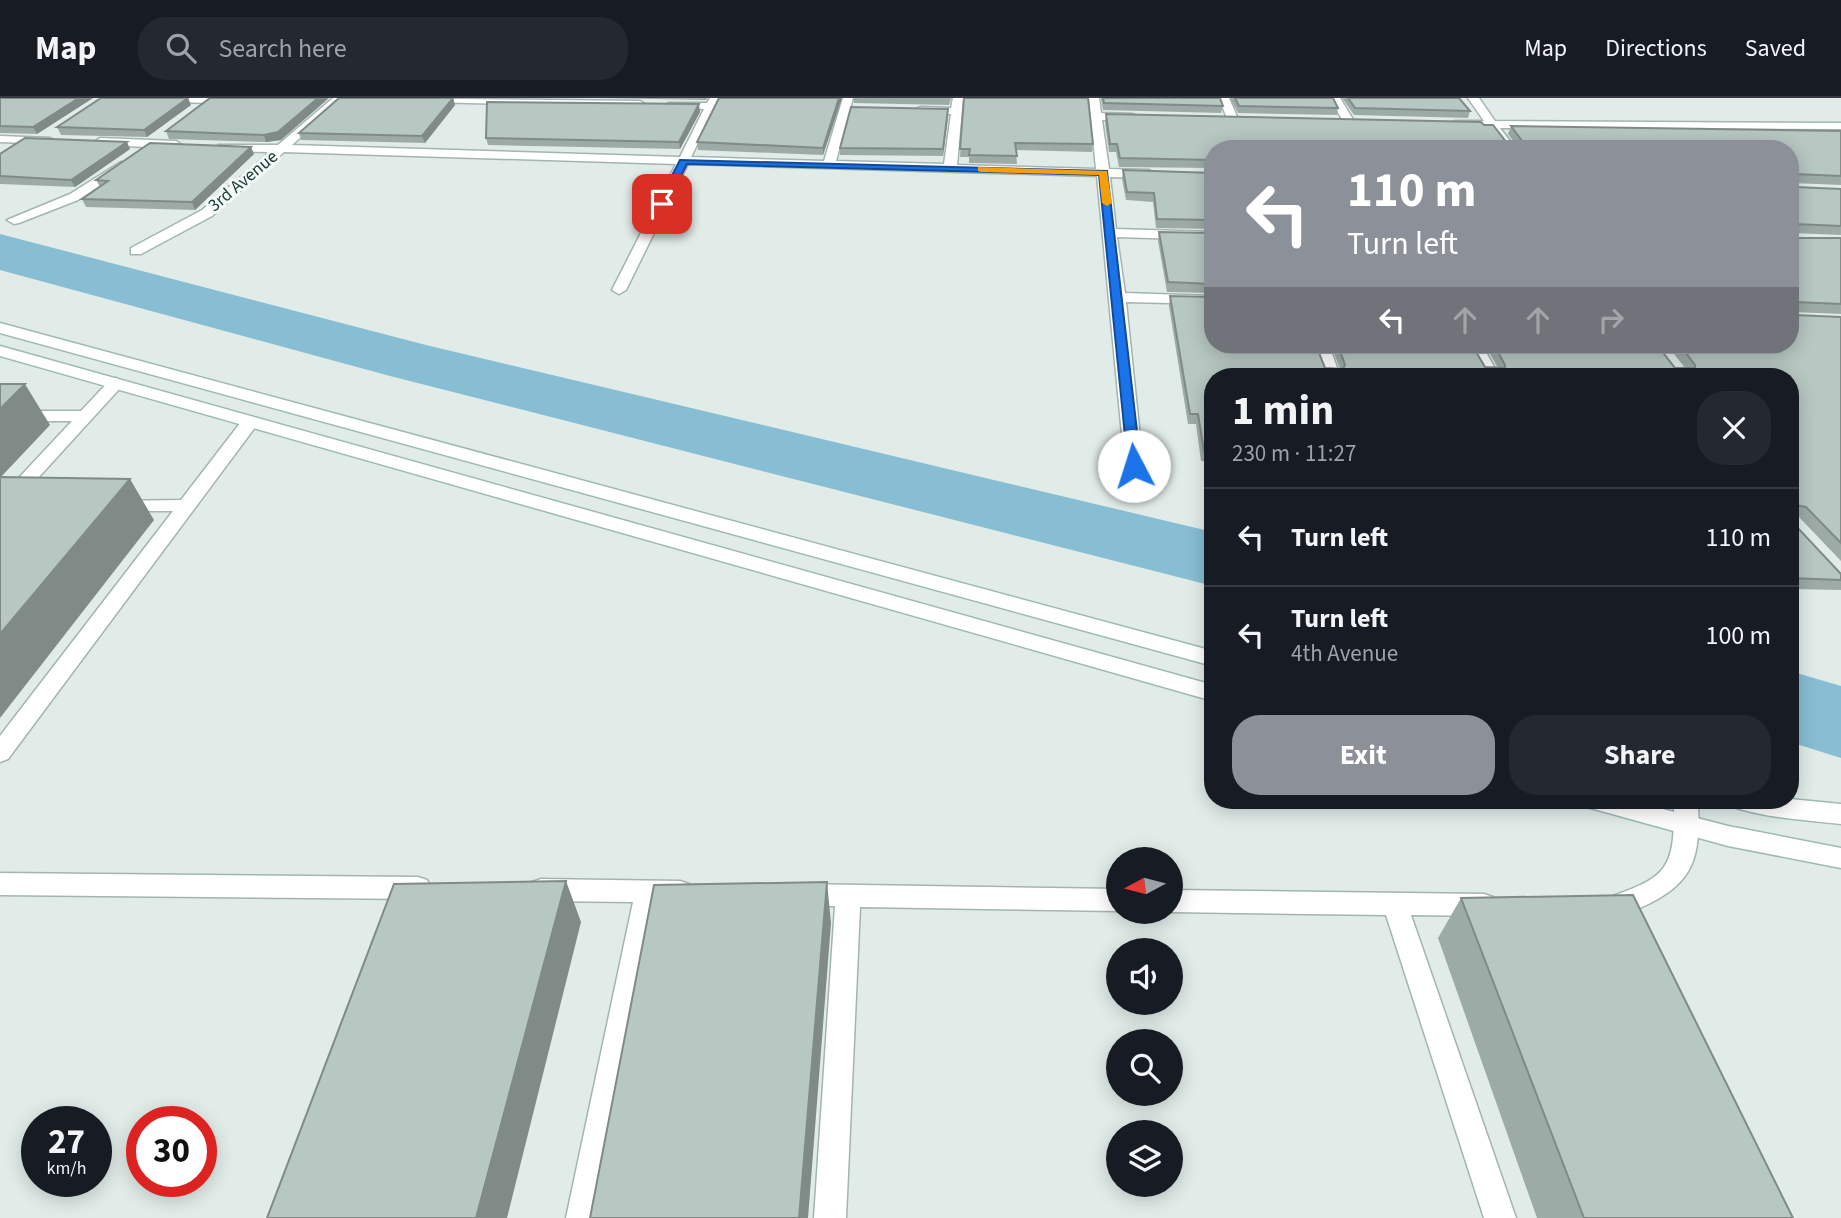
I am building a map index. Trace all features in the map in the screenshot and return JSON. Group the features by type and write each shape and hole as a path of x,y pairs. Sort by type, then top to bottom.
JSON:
{"street":[{"path":"142,98 212,99"},
{"name":"3rd Avenue","path":"136,251 207,213 340,98"},
{"path":"383,98 713,102 619,290"},
{"path":"950,169 958,98"},
{"path":"1094,98 1118,297 1134,466"},
{"path":"1219,118 1239,119 1224,98"},
{"path":"1335,98 1341,121 1361,122"},
{"path":"1472,98 1503,140"},
{"path":"191,115 212,99"},
{"path":"829,165 846,103 859,109"},
{"path":"901,110 956,111"},
{"path":"1097,116 1151,117"},
{"path":"1440,123 1841,126"},
{"path":"14,220 74,197 171,130"},
{"path":"0,147 6,139 46,137 68,141"},
{"path":"82,142 1158,174"},
{"path":"1110,233 1204,236"},
{"path":"1118,297 1204,300"},
{"path":"0,328 1204,657"},
{"path":"0,351 1204,690"},
{"path":"1,506 116,383"},
{"path":"0,415 85,416"},
{"path":"0,753 250,422"},
{"path":"1,506 30,505"},
{"path":"95,505 187,506"},
{"path":"1627,809 1728,836 1841,858"},
{"path":"1611,916 1658,889 1678,872 1686,851 1686,809"},
{"path":"1791,809 1841,814"},
{"path":"0,884 400,901 442,889"},
{"path":"517,889 702,893"},
{"path":"582,1218 648,892"},
{"path":"782,894 1106,900"},
{"path":"830,1218 848,896"},
{"path":"1183,901 1506,906"},
{"path":"1395,904 1500,1218"}],"building":[{"path":"0,98 79,98 33,127 0,126"},
{"path":"101,98 188,98 144,130 57,127"},
{"path":"210,98 318,98 278,132 264,135 166,131"},
{"path":"339,98 453,98 422,136 299,133"},
{"path":"719,98 839,98 823,148 697,142"},
{"path":"964,98 1088,98 1093,144 1015,143 1017,156 969,155 970,149 960,149"},
{"path":"1103,98 1220,98 1223,106 1104,103"},
{"path":"1235,98 1333,98 1338,108 1239,106"},
{"path":"1348,98 1459,98 1470,111 1355,108"},
{"path":"487,102 699,104 679,142 486,138"},
{"path":"851,107 948,109 943,149 840,148"},
{"path":"1106,114 1481,122 1484,125 1493,125 1505,140 1204,140 1204,160 1120,158 1117,144 1110,144"},
{"path":"1511,126 1841,131 1841,176 1799,174 1799,140 1521,140"},
{"path":"25,138 127,142 71,180 0,176 0,154"},
{"path":"150,143 251,147 192,202 82,199 108,181 96,180"},
{"path":"1123,170 1204,173 1204,220 1157,219 1154,193 1127,192"},
{"path":"1799,187 1841,189 1841,226 1799,224"},
{"path":"1159,232 1204,233 1204,284 1168,282"},
{"path":"1799,238 1841,238 1841,304 1799,302"},
{"path":"1170,296 1204,297 1204,354 1320,354 1325,368 1204,368 1204,451 1198,414 1190,414"},
{"path":"1799,315 1841,317 1841,543 1806,507 1799,506 1799,368 1695,368 1687,354 1799,354"},
{"path":"1341,354 1477,354 1485,367 1505,368 1344,368"},
{"path":"1499,354 1664,354 1675,368 1505,368"},
{"path":"0,384 25,384 0,409"},
{"path":"0,477 130,479 0,634"},
{"path":"1799,529 1841,574 1841,580 1799,578"},
{"path":"566,881 476,1218 267,1218 394,884"},
{"path":"827,882 799,1218 590,1218 654,885"},
{"path":"1633,895 1793,1218 1584,1218 1461,898"}],"waterway":[{"path":"0,252 414,362 1204,557"},
{"path":"1799,709 1841,722"}],"slow traffic":[{"path":"981,169 1103,173 1107,203"}],"route":[{"path":"662,204 684,162 1103,173 1134,466"}]}
